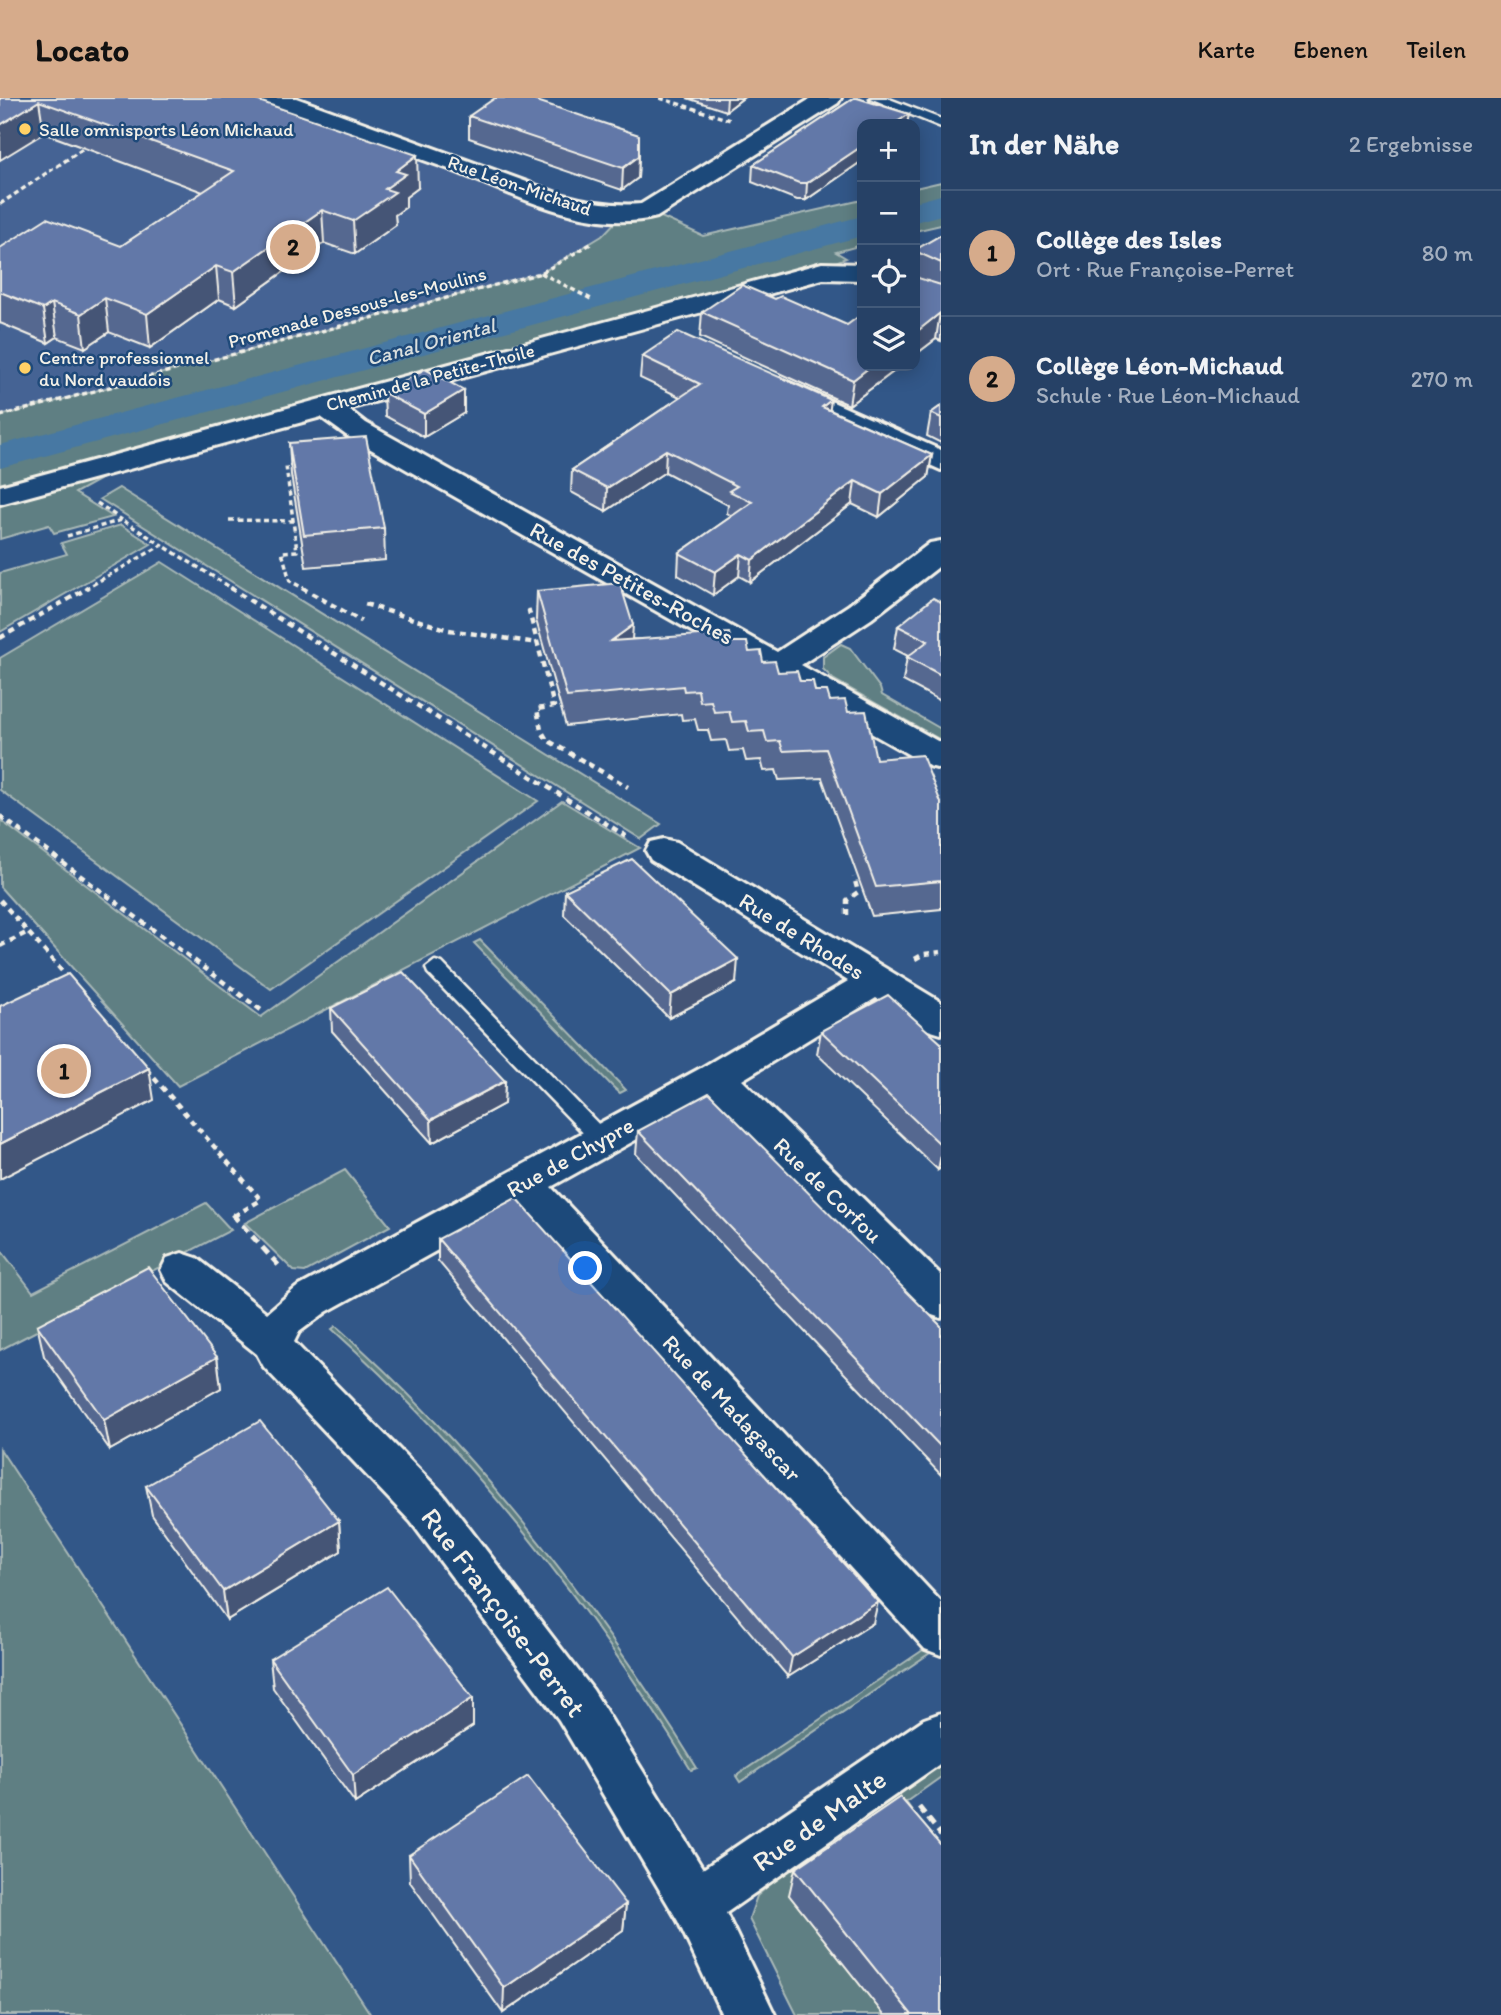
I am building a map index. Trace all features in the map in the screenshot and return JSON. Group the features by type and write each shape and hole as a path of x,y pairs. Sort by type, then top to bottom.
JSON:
{"street":[{"name":"Rue Léon-Michaud","path":"272,98 542,194 592,210 623,214 648,211 829,98"},
{"name":"Chemin de la Petite-Thoile","path":"0,495 822,271 857,272"},
{"path":"636,321 671,338"},
{"path":"757,377 941,461"},
{"name":"Rue des Petites-Roches","path":"324,405 356,429 941,758"},
{"path":"779,665 860,611 941,550"},
{"name":"Rue de Rhodes","path":"650,847 941,1020"},
{"name":"Rue de Chypre","path":"273,1342 284,1320 312,1300 715,1078 876,981"},
{"name":"Rue de Corfou","path":"715,1078 941,1301"},
{"name":"Rue de Madagascar","path":"523,1183 941,1634"},
{"name":"Rue Françoise-Perret","path":"182,1270 273,1342 278,1354 427,1508 576,1705 696,1904 749,2015"},
{"name":"Rue de Malte","path":"696,1904 941,1735"}],"lane":[{"path":"876,98 941,123"},
{"path":"435,968 601,1139"}],"path":[{"path":"660,98 732,121 772,123 783,127"},
{"path":"0,204 91,144"},
{"name":"Promenade Dessous-les-Moulins","path":"0,416 541,273 602,236 623,214"},
{"path":"541,273 557,282"},
{"path":"298,465 286,466 297,551 282,552 290,581 361,621"},
{"path":"93,500 650,847"},
{"path":"67,536 122,520"},
{"path":"229,520 293,521"},
{"path":"0,638 162,545"},
{"path":"365,604 426,627 537,643"},
{"path":"554,608 529,611 554,706 537,709 541,730 547,740 628,787"},
{"path":"0,816 261,1010"},
{"path":"0,900 76,988"},
{"path":"0,946 28,932"},
{"path":"910,962 924,954 941,952"},
{"path":"142,1064 261,1200 232,1214 290,1279"},
{"path":"923,1796 914,1802 941,1835"}],"shaded area":[{"path":"0,98 272,98 542,194 623,214 602,236 541,273 0,416"}],"green space":[{"path":"941,182 941,225 920,230 920,187"},
{"path":"857,201 857,246 836,252 846,258 822,267 316,400 0,487 0,416 541,273 602,236 623,214 648,211 703,236"},
{"path":"99,473 104,477 75,493 113,517 54,533 49,525 0,539 0,501"},
{"path":"119,488 661,824 641,839 100,499"},
{"path":"121,525 151,544 0,632 0,573 67,554 61,543"},
{"path":"162,562 538,801 271,989 0,790 0,658"},
{"path":"841,644 850,648 880,688 882,695 941,729 941,740 833,679 823,669 823,657"},
{"path":"562,801 640,848 178,1086 0,887 0,820 261,1017"},
{"path":"480,940 626,1090 620,1093 613,1087 474,943"},
{"path":"345,1170 390,1226 305,1272 294,1271 245,1223"},
{"path":"206,1203 231,1230 0,1350 0,1249 33,1292"},
{"path":"336,1326 439,1426 533,1534 619,1649 697,1768 691,1770 613,1651 527,1536 433,1428 332,1329"},
{"path":"0,1449 371,2015 0,2015"},
{"path":"926,1648 930,1653 740,1782 736,1776"},
{"path":"941,1761 941,1777 906,1802 915,1815 789,1895 884,2015 797,2015 749,1919 757,1896 778,1877"}],"building":[{"path":"0,98 250,98 417,155 396,171 406,174 385,189 395,192 353,221 322,210 233,272 216,266 147,314 105,298 81,314 52,303 43,309 0,292 0,248 47,218 121,246 234,171 39,101 0,125"},
{"path":"495,98 528,98 639,135 639,156 623,168 469,116"},
{"path":"854,98 909,114 902,119 857,119 857,149 807,183 799,183 753,165"},
{"path":"941,235 941,263 920,253 920,247"},
{"path":"920,279 941,285 940,313 920,329"},
{"path":"742,285 775,299 781,296 847,325 857,318 857,371 865,371 853,380 702,312"},
{"path":"678,332 831,400 822,407 932,455 882,494 855,481 752,560 741,554 715,572 679,553 752,502 729,491 737,486 666,450 607,488 572,470 700,384 642,356"},
{"path":"425,369 464,390 424,414 384,393"},
{"path":"941,406 941,418 931,413"},
{"path":"366,437 384,528 304,535 289,443"},
{"path":"620,583 633,625 611,641 729,633 731,642 747,642 749,652 761,651 763,662 775,661 778,672 797,671 800,681 813,681 815,691 827,691 830,701 845,700 848,712 866,711 876,759 922,755 941,803 941,881 876,887 826,749 783,751 780,741 767,742 764,731 749,732 746,721 732,722 729,711 714,712 711,701 700,702 698,690 684,691 683,686 567,697 537,591"},
{"path":"933,598 941,602 941,675 907,657 928,641 898,626"},
{"path":"632,859 738,959 671,995 565,891"},
{"path":"403,972 505,1081 431,1120 331,1008"},
{"path":"68,974 149,1068 0,1144 0,1006"},
{"path":"888,995 941,1043 941,1145 821,1031"},
{"path":"709,1093 941,1326 941,1447 638,1131"},
{"path":"516,1198 878,1602 792,1657 438,1239"},
{"path":"148,1267 217,1357 104,1420 37,1325"},
{"path":"260,1421 339,1521 223,1591 146,1486"},
{"path":"387,1587 473,1698 353,1775 270,1659"},
{"path":"528,1776 626,1904 504,1988 409,1855"},
{"path":"900,1797 941,1845 941,2015 912,2015 795,1869"}],"waterway":[{"name":"Canal Oriental","path":"920,211 941,205"},
{"name":"Canal Oriental","path":"0,457 857,227"}],"place":[{"name":"Salle omnisports Léon Michaud","path":"25,129"},
{"name":"Collège Léon-Michaud","path":"293,247"},
{"name":"Centre professionnel du Nord vaudois","path":"25,368"},
{"name":"Collège des Isles","path":"64,1071"}]}
